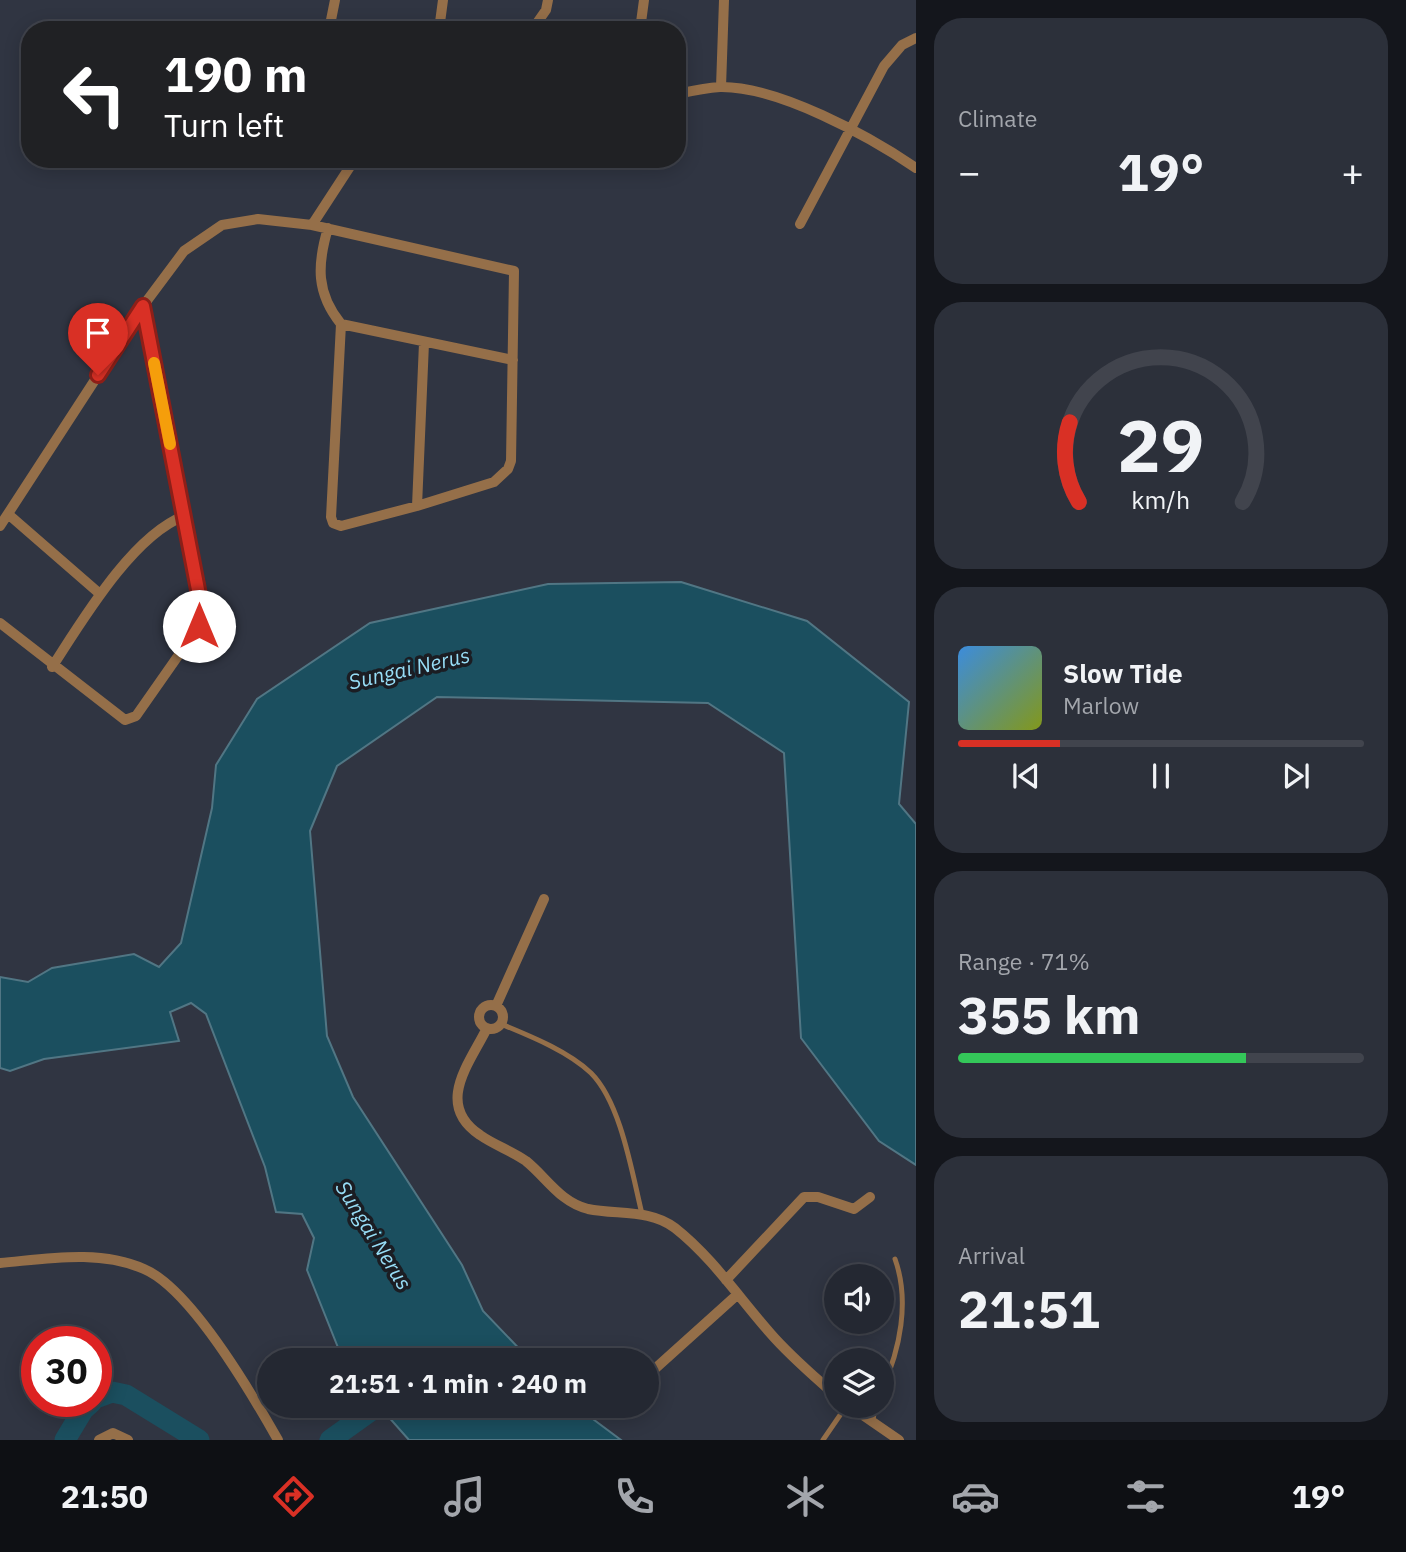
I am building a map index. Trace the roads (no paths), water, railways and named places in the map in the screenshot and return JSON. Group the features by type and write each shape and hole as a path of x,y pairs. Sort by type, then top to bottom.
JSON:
{"street":[{"path":"331,21 335,0"},
{"path":"440,21 443,0"},
{"path":"538,21 546,10 548,0"},
{"path":"641,21 644,0"},
{"path":"721,87 724,0"},
{"path":"800,224 849,127 884,66 902,45 915,36"},
{"path":"686,93 721,87 749,91 849,127 916,168"},
{"path":"312,225 349,168"},
{"path":"0,526 143,306 184,251 222,225 258,219 328,228 512,269 516,276 508,469 494,482 341,526 332,521 341,324 327,304 320,283 319,257 328,228"},
{"path":"0,623 120,719 136,716 201,620 184,516 143,306"},
{"path":"341,324 513,360"},
{"path":"417,506 424,343"},
{"path":"8,514 100,594"},
{"path":"52,667 100,594 157,533 171,521 184,516"},
{"path":"496,1006 544,899"},
{"path":"487,1028 480,1019 481,1011 487,1006 496,1006 503,1013 501,1024 487,1028 457,1087 462,1115 469,1126 525,1160 571,1203 597,1210 642,1214 673,1227 726,1280 795,1360 824,1385"},
{"path":"726,1280 804,1197 818,1197 854,1209 870,1197"},
{"path":"0,1263 68,1257 98,1258 143,1269 162,1279 175,1289 216,1345 275,1436"},
{"path":"659,1365 737,1294"},
{"path":"865,1418 900,1440"},
{"path":"99,1440 113,1433 128,1440"}],"lane":[{"path":"501,1024 575,1061 592,1074 621,1131 642,1214"},
{"path":"894,1359 903,1316 902,1278 895,1259"},
{"path":"823,1440 838,1418"},
{"path":"873,1418 873,1424"}],"water":[{"name":"Sungai Nerus","path":"681,582 807,621 909,702 899,804 916,824 916,1165 879,1141 801,1038 784,753 708,703 437,697 337,766 310,831 327,1036 353,1097 462,1265 483,1311 518,1348 338,1348 307,1270 314,1238 302,1214 276,1212 265,1167 206,1014 191,1003 170,1012 179,1041 44,1059 10,1071 0,1068 0,977 28,982 52,968 134,954 159,967 181,943 212,808 216,765 257,699 370,623 548,584"},
{"path":"390,1418 591,1418 621,1440 409,1440"}],"waterway":[{"path":"112,1392 126,1395 199,1440"},
{"path":"65,1440 79,1417"},
{"path":"330,1440 361,1418"}]}
